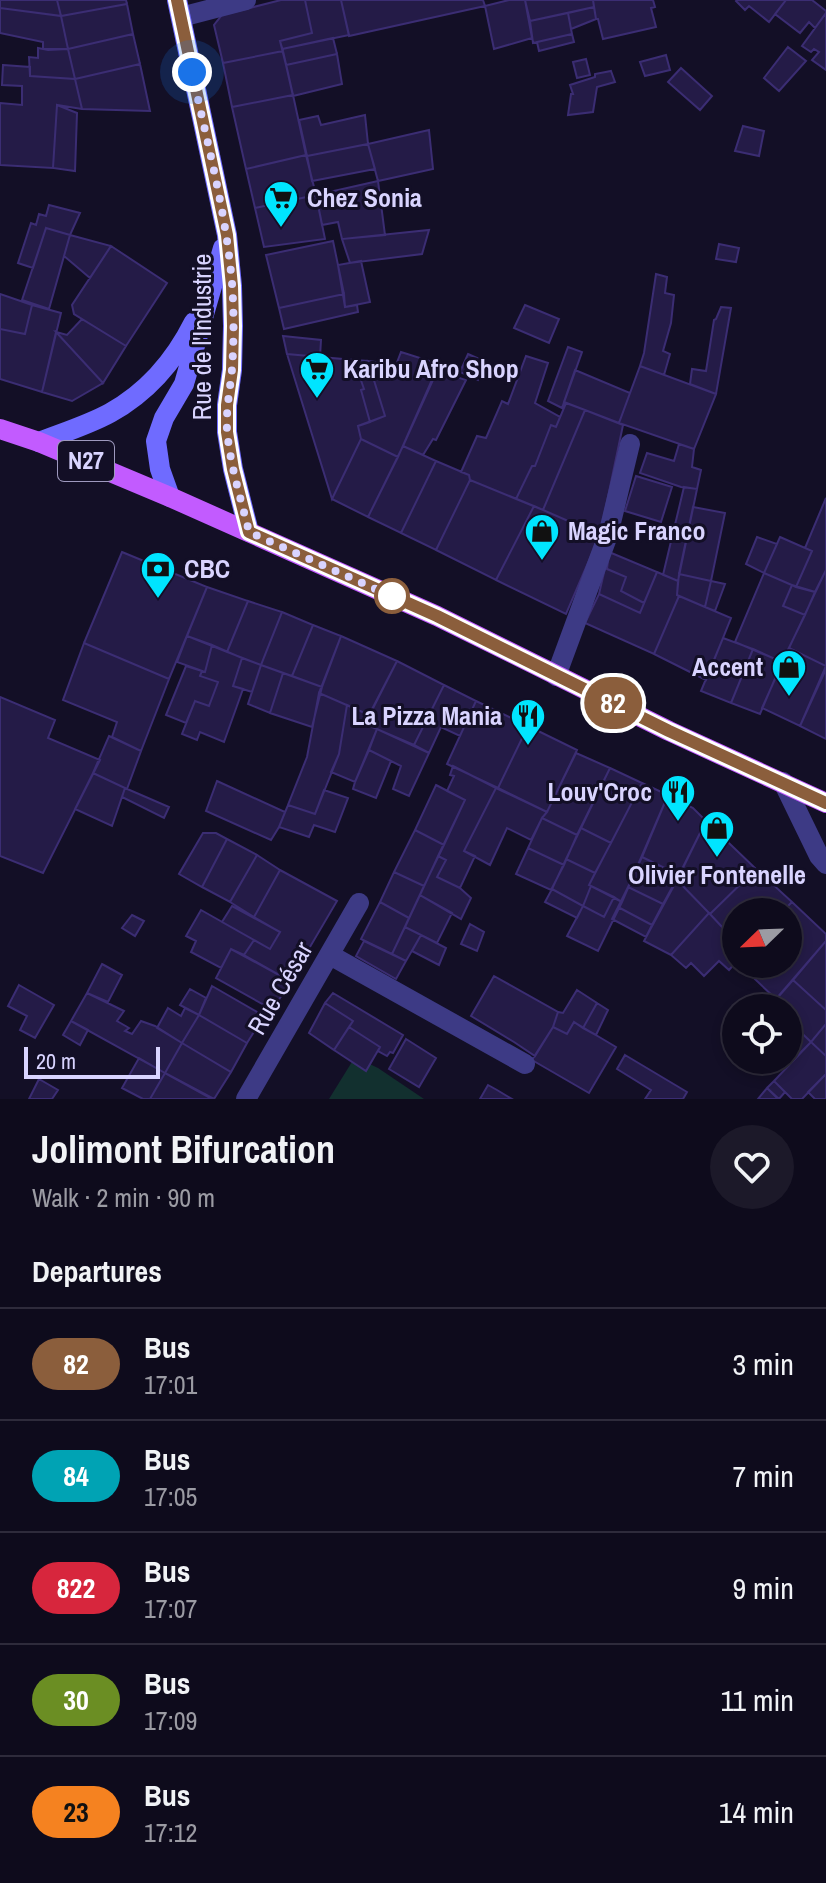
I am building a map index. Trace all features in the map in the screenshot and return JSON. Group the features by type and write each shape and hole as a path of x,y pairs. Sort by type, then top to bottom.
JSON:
{"main road":[{"name":"N27","path":"0,429 39,442 170,497 437,616 669,731 826,803"}],"street":[{"path":"179,8 246,0"},
{"name":"Rue de l'Industrie","path":"179,8 227,235 233,326 227,432 249,532"},
{"name":"Rue de l'Industrie","path":"170,497 160,469 156,441 164,418 184,384 227,235"},
{"name":"Rue de l'Industrie","path":"39,442 108,414 161,374 184,343 211,290"},
{"path":"556,676 608,535 630,444"},
{"path":"783,782 819,856 826,864"},
{"name":"Rue César","path":"246,1099 359,903"},
{"path":"330,955 525,1064"}],"green space":[{"path":"355,1057 378,1068 424,1099 329,1099"}],"building":[{"path":"0,0 57,0 61,16 0,8"},
{"path":"57,0 126,0 127,4 61,16"},
{"path":"281,0 305,0 312,33 280,41 283,51 223,63 214,25 222,15"},
{"path":"305,0 341,0 349,35 282,49 280,41 312,33"},
{"path":"341,0 483,0 485,6 349,36"},
{"path":"525,0 532,38 494,49 485,6"},
{"path":"525,0 593,0 594,7 530,21"},
{"path":"593,0 653,0 655,7 651,8 656,27 603,39"},
{"path":"737,0 786,0 769,22 749,6 745,10"},
{"path":"786,0 812,0 826,13 815,28 809,22 800,33 775,14"},
{"path":"127,4 133,34 68,49 61,16"},
{"path":"594,7 596,19 571,29 568,13"},
{"path":"0,8 61,16 68,49 43,49 43,42 0,33"},
{"path":"568,13 572,34 533,43 530,21"},
{"path":"826,13 826,70 812,60 819,52 814,49 811,52 802,46"},
{"path":"133,34 140,64 75,79 68,49"},
{"path":"572,34 574,42 539,51 537,42"},
{"path":"333,38 337,54 286,65 282,49"},
{"path":"788,47 806,61 779,91 764,78"},
{"path":"38,48 68,49 75,79 30,76 29,57 38,58"},
{"path":"283,51 293,95 232,107 223,63"},
{"path":"337,54 342,84 293,96 286,65"},
{"path":"666,55 670,70 645,76 640,62"},
{"path":"586,59 590,75 577,78 573,62"},
{"path":"140,64 150,111 82,109 75,79"},
{"path":"3,65 30,67 30,76 75,79 82,109 57,105 53,168 0,165 0,103 22,105 22,86 2,85"},
{"path":"681,68 712,96 700,110 668,82"},
{"path":"611,71 615,82 597,87 593,112 568,115 573,94 570,85"},
{"path":"293,95 306,155 246,169 232,107"},
{"path":"57,105 77,113 75,171 53,168"},
{"path":"365,115 368,144 307,156 299,120 318,116 321,125"},
{"path":"743,126 764,131 759,156 735,151"},
{"path":"429,130 433,169 378,181 368,144"},
{"path":"368,144 375,169 312,181 307,156"},
{"path":"306,155 316,195 255,208 246,169"},
{"path":"378,181 385,235 342,239 338,222 322,225 316,195"},
{"path":"316,195 325,239 264,247 255,208"},
{"path":"49,205 80,213 70,235 46,228 33,268 18,263 31,223 36,225 39,214 46,216"},
{"path":"46,228 70,235 49,309 22,300"},
{"path":"429,230 422,254 350,263 342,239"},
{"path":"70,235 111,246 90,278 64,256"},
{"path":"333,241 344,294 279,308 266,255"},
{"path":"719,244 739,248 736,262 716,259"},
{"path":"111,246 167,283 126,346 74,314 72,305"},
{"path":"361,261 370,302 345,307 338,265"},
{"path":"656,274 667,277 665,293 674,295 671,323 663,351 670,354 664,375 640,366"},
{"path":"0,294 32,305 25,334 0,329"},
{"path":"344,294 345,307 357,305 358,312 284,329 279,308"},
{"path":"32,305 61,313 42,392 0,379 0,329 25,334"},
{"path":"525,305 559,319 549,343 514,328"},
{"path":"721,307 731,308 716,394 690,384 692,369 706,371 714,320"},
{"path":"82,319 126,346 103,383 56,332 67,335"},
{"path":"56,332 103,383 72,401 42,392"},
{"path":"283,336 321,340 320,357 287,354"},
{"path":"568,347 582,352 562,408 548,401"},
{"path":"401,352 439,364 398,457 361,439 358,426 385,416 368,361 396,365"},
{"path":"287,354 354,360 364,389 361,390 370,422 358,426 361,439 332,499"},
{"path":"468,354 486,362 478,380 460,372"},
{"path":"526,356 548,363 535,403 560,417 556,427 551,425 535,466 532,466 516,499 470,480 469,475 461,472 477,436 486,438 502,401 508,404"},
{"path":"354,360 368,361 385,416 370,422 361,390 364,389"},
{"path":"640,366 716,394 694,449 619,423"},
{"path":"575,370 630,393 619,423 564,402"},
{"path":"437,371 466,380 436,440 433,439 423,455 403,446"},
{"path":"566,403 585,410 543,510 516,499 532,466 535,466 551,425 556,427"},
{"path":"585,410 623,425 600,535 543,510"},
{"path":"361,439 398,457 368,517 332,499"},
{"path":"679,444 694,449 692,467 701,470 697,489 640,473 647,453 674,461"},
{"path":"403,446 436,461 401,533 368,517"},
{"path":"436,461 469,475 470,480 436,550 401,533"},
{"path":"636,476 672,487 661,522 625,511"},
{"path":"470,480 534,506 496,580 436,550"},
{"path":"684,487 697,489 678,581 663,575"},
{"path":"826,498 826,570 815,592 796,587 812,551 805,548"},
{"path":"534,506 600,535 566,614 496,580"},
{"path":"693,507 725,513 711,581 679,574"},
{"path":"757,537 777,544 764,573 746,564"},
{"path":"780,537 812,551 796,587 764,573"},
{"path":"122,552 207,587 169,679 84,643"},
{"path":"609,552 657,572 644,603 621,591 626,577 607,569"},
{"path":"605,568 626,577 621,591 644,603 640,613 599,594"},
{"path":"826,570 826,666 789,648"},
{"path":"657,572 678,581 679,596 654,654 585,623 599,594 640,613"},
{"path":"764,573 792,585 783,606 805,615 782,662 735,642"},
{"path":"679,574 711,581 705,607 677,595"},
{"path":"711,581 725,584 715,611 705,607"},
{"path":"792,585 815,592 805,615 783,606"},
{"path":"207,587 248,601 227,652 187,636"},
{"path":"679,596 731,618 706,680 654,654"},
{"path":"248,601 282,612 261,665 227,652"},
{"path":"282,612 313,625 292,676 261,665"},
{"path":"313,625 341,636 322,687 292,676"},
{"path":"187,636 212,645 205,672 177,662"},
{"path":"341,636 397,661 369,715 319,693"},
{"path":"723,638 753,649 731,703 701,691"},
{"path":"84,643 169,679 141,751 112,737 117,722 63,700"},
{"path":"212,645 242,658 233,686 243,689 224,742 200,732 197,740 182,734 195,701 209,706 218,682 200,676 202,671 205,672"},
{"path":"789,648 826,666 800,726 762,708"},
{"path":"753,649 782,662 760,714 731,703"},
{"path":"242,658 261,665 252,692 233,686"},
{"path":"397,661 444,685 414,745 365,724"},
{"path":"261,665 283,673 270,713 248,704"},
{"path":"186,666 202,671 200,676 218,682 209,706 195,701 186,723 166,715"},
{"path":"826,669 826,739 800,726"},
{"path":"283,673 322,687 312,727 270,713"},
{"path":"444,685 476,701 460,736 441,727 429,753 414,745"},
{"path":"319,693 347,705 339,754 315,814 288,805 307,757"},
{"path":"0,697 55,720 48,738 100,760 43,873 0,856"},
{"path":"476,701 528,726 498,788 447,764"},
{"path":"347,705 369,715 365,724 377,729 355,782 331,772 339,754"},
{"path":"528,726 577,750 547,812 498,788"},
{"path":"377,729 429,753 409,796 393,789 401,766 369,750"},
{"path":"109,736 141,751 127,789 93,773"},
{"path":"369,750 391,761 376,798 353,789"},
{"path":"576,753 610,768 577,835 542,818"},
{"path":"453,766 496,788 464,851 475,856 460,888 437,877 446,860 438,856 465,800 447,791 454,776 450,775"},
{"path":"610,768 642,783 611,843 581,828"},
{"path":"93,773 125,788 112,826 75,809"},
{"path":"217,781 285,812 271,840 206,811"},
{"path":"642,783 668,795 622,902 589,885"},
{"path":"436,785 465,800 444,845 415,830"},
{"path":"125,788 169,807 164,818 122,797"},
{"path":"496,788 547,812 531,840 507,828 490,865 464,851"},
{"path":"324,790 348,798 335,832 314,825 309,837 279,827 288,805 315,814"},
{"path":"668,795 693,808 706,821 679,875 642,857"},
{"path":"542,818 577,835 564,865 528,848"},
{"path":"706,821 756,869 726,898 722,898 722,902 710,914 677,880"},
{"path":"581,828 611,843 595,873 566,859"},
{"path":"415,830 444,845 424,886 394,872"},
{"path":"203,833 216,833 227,839 202,887 179,874"},
{"path":"227,839 257,855 230,902 202,887"},
{"path":"528,848 564,865 551,890 516,874"},
{"path":"257,855 280,870 254,917 230,902"},
{"path":"438,856 446,860 437,877 460,888 471,898 461,919 420,895"},
{"path":"642,857 679,875 663,904 628,887"},
{"path":"566,859 595,873 583,906 552,889"},
{"path":"756,869 788,898 726,898"},
{"path":"280,870 337,901 290,981 244,955 254,940 270,949 280,932 254,917"},
{"path":"394,872 424,886 409,918 380,902"},
{"path":"677,880 709,913 671,955 644,941"},
{"path":"591,886 614,897 604,917 583,906"},
{"path":"628,887 663,904 652,925 618,907"},
{"path":"552,889 583,906 577,918 545,902"},
{"path":"420,895 452,913 437,943 405,927"},
{"path":"614,897 622,902 598,951 567,936 583,906 604,917"},
{"path":"380,902 409,918 392,954 361,939"},
{"path":"722,902 722,927 710,914"},
{"path":"232,906 280,932 270,949 222,922"},
{"path":"618,907 652,925 646,937 612,919"},
{"path":"201,910 254,940 244,955 231,949 221,968 191,952 196,941 186,936"},
{"path":"802,911 826,934 826,941 802,969"},
{"path":"709,913 722,927 722,964 719,961 704,976 691,963 686,968 671,955"},
{"path":"132,915 144,921 135,936 122,928"},
{"path":"470,924 484,932 477,951 461,944"},
{"path":"405,927 421,935 406,961 392,954"},
{"path":"421,935 446,948 439,965 412,951"},
{"path":"364,941 406,961 396,979 356,956"},
{"path":"826,941 826,1010 793,980 802,978 802,969"},
{"path":"231,949 290,981 273,1010 216,978"},
{"path":"102,964 122,975 108,1002 87,993"},
{"path":"494,976 558,1012 553,1027 535,1056 471,1016"},
{"path":"754,978 794,978 780,994 771,994"},
{"path":"793,980 826,1010 826,1024 811,1042 802,1033 802,994 781,994"},
{"path":"19,985 54,1005 35,1038 20,1030 27,1016 8,1006"},
{"path":"212,986 264,1016 247,1043 199,1015"},
{"path":"190,989 206,998 199,1015 180,1005"},
{"path":"577,990 597,1003 583,1028 574,1022 567,1034 553,1027 558,1012 563,1013"},
{"path":"87,993 124,1011 117,1021 129,1028 125,1031 132,1034 141,1021 182,1043 165,1073 71,1021"},
{"path":"333,993 403,1035 393,1053 387,1056 378,1051 380,1047 349,1027 353,1021 325,1003"},
{"path":"325,1003 353,1021 334,1050 309,1033"},
{"path":"597,1003 608,1010 596,1035 583,1028"},
{"path":"168,1008 181,1016 185,1008 199,1015 182,1043 157,1028"},
{"path":"199,1015 247,1043 231,1072 182,1043"},
{"path":"71,1021 88,1030 80,1045 63,1035"},
{"path":"574,1022 616,1047 589,1093 532,1060 553,1027 567,1034"},
{"path":"826,1024 826,1056 811,1042"},
{"path":"349,1027 380,1047 366,1071 334,1050"},
{"path":"802,1033 811,1042 802,1051"},
{"path":"406,1039 436,1058 419,1087 389,1069"},
{"path":"811,1042 826,1056 826,1074 802,1099 792,1099 774,1081 781,1074 802,1074 802,1051"},
{"path":"182,1043 231,1072 214,1099 165,1073"},
{"path":"625,1055 687,1092 683,1099 645,1099 651,1090 617,1069"},
{"path":"139,1058 165,1073 150,1099 143,1099 122,1088"},
{"path":"165,1073 212,1099 150,1099"},
{"path":"826,1074 826,1099 815,1099 808,1092"},
{"path":"39,1079 58,1090 52,1099 29,1099"},
{"path":"774,1081 785,1092 779,1099 767,1088"},
{"path":"488,1085 497,1090 512,1099 480,1099"},
{"path":"767,1088 778,1099 758,1099"}],"bus line":[{"name":"82","path":"177,0 227,235 233,326 227,432 249,532 437,616 669,731 826,803"}],"place":[{"name":"Chez Sonia","path":"281,229"},
{"name":"Karibu Afro Shop","path":"317,400"},
{"name":"Magic Franco","path":"542,562"},
{"name":"CBC","path":"158,600"},
{"name":"Accent","path":"789,698"},
{"name":"La Pizza Mania","path":"528,747"},
{"name":"Louv'Croc","path":"678,823"},
{"name":"Olivier Fontenelle","path":"717,859"}],"route":[{"path":"192,72 227,235 233,326 227,432 249,532 398,599 392,596"}]}
